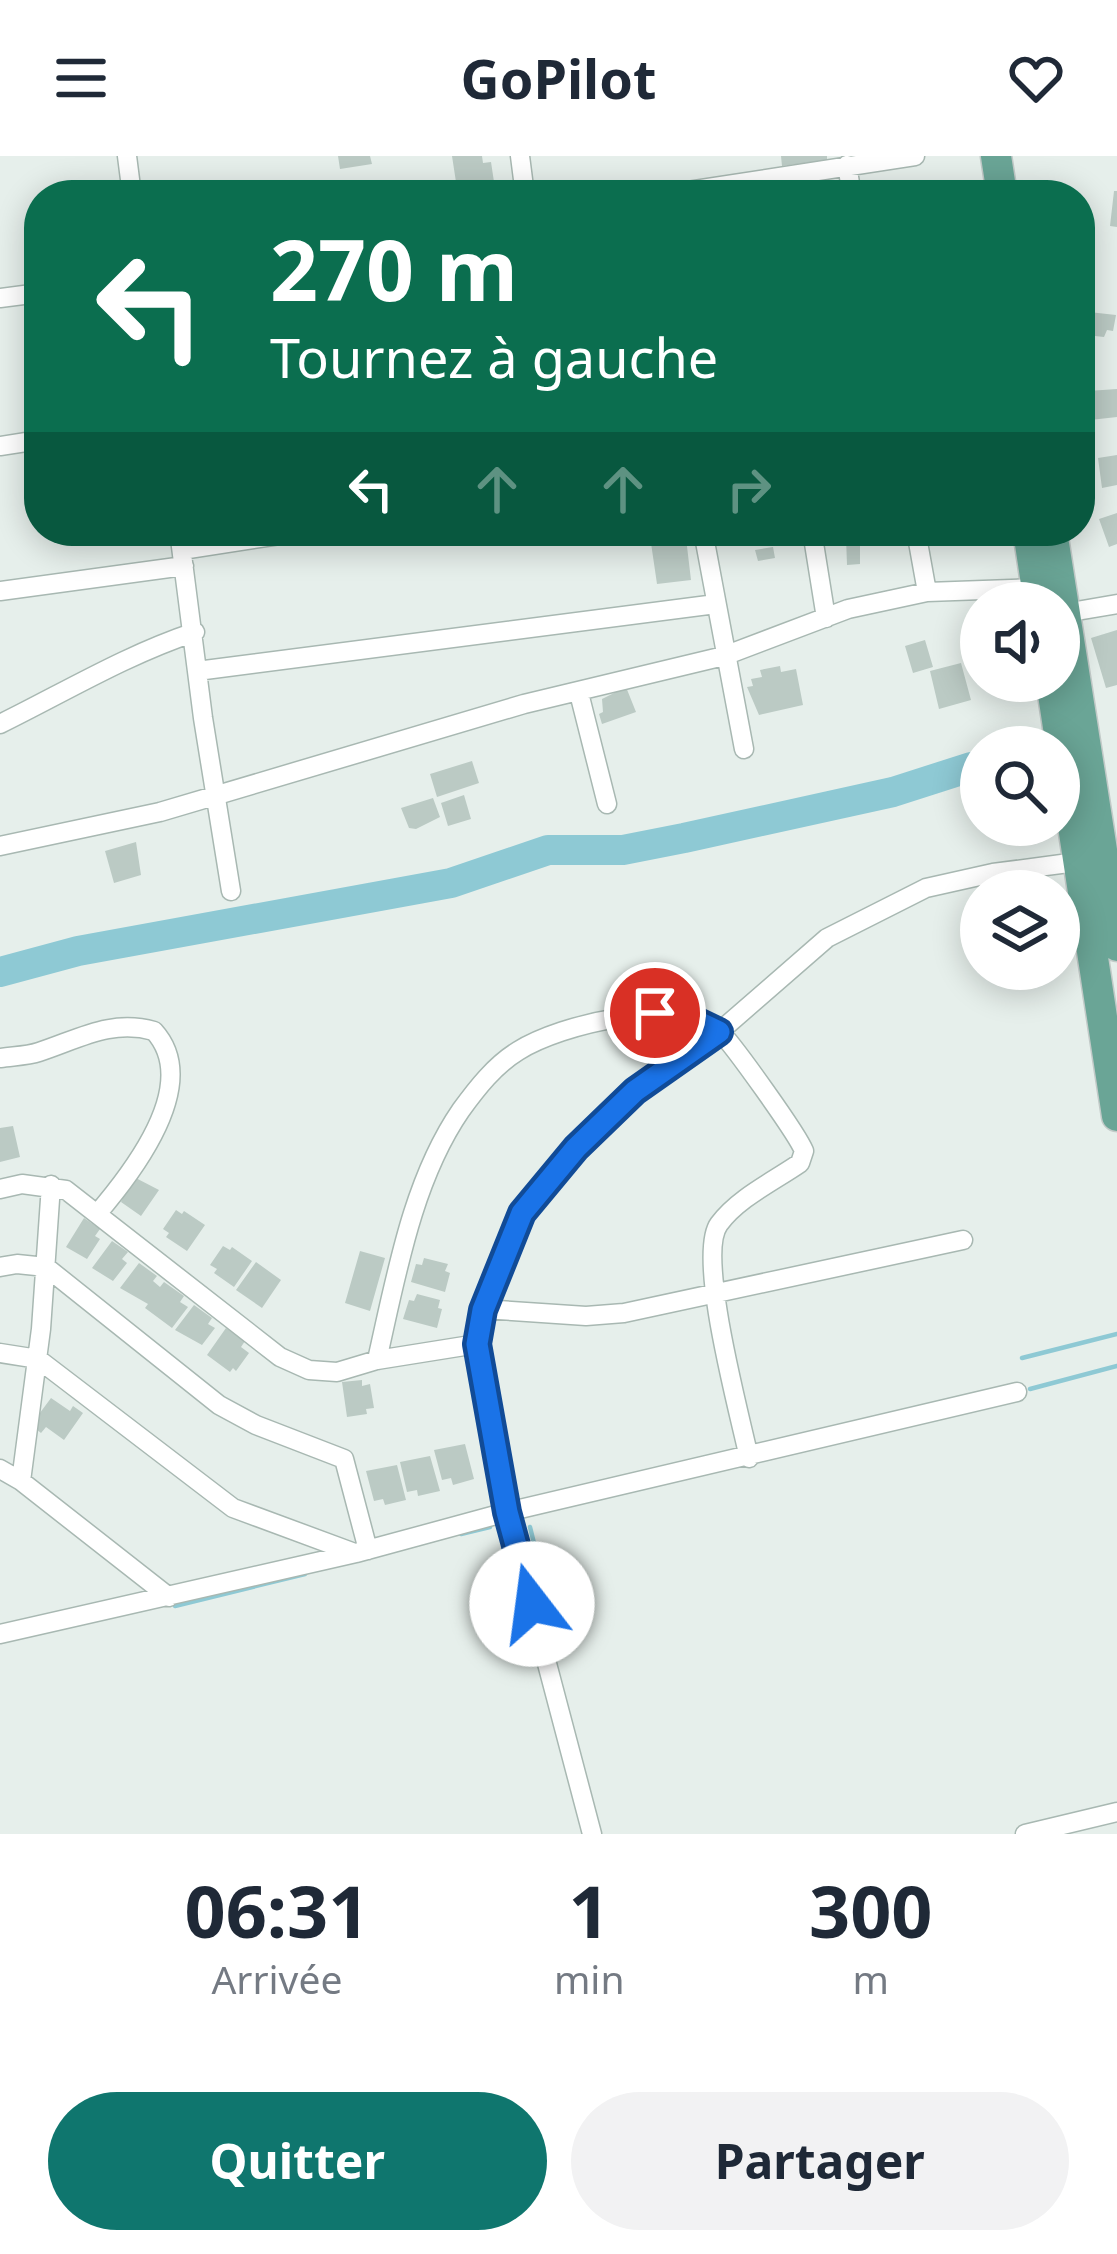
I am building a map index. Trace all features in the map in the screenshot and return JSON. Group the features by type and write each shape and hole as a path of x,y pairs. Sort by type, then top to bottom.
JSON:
{"main road":[{"path":"1032,546 1043,582"},
{"path":"1050,582 1051,546"},
{"path":"1057,702 1100,865 1117,1116"},
{"path":"1068,702 1117,946"}],"street":[{"path":"789,180 847,165 914,156"},
{"path":"847,165 850,180"},
{"path":"706,546 744,749"},
{"path":"814,546 826,618"},
{"path":"919,546 927,592"},
{"path":"0,591 182,549 231,891"},
{"path":"0,847 160,812 524,704 724,656 848,609 927,592 960,595"},
{"path":"197,671 716,604"},
{"path":"1080,604 1117,604"},
{"path":"0,724 150,647 195,632"},
{"path":"579,693 607,804"},
{"path":"592,1834 507,1512 477,1344 483,1310 522,1213 576,1148 635,1091 719,1032 827,938 926,888 1100,865"},
{"path":"376,1360 426,1177 460,1111 498,1065 522,1048 583,1025 655,1013 694,1020 719,1032 804,1151 800,1163 730,1211 710,1245 715,1294 749,1458"},
{"path":"0,1058 36,1054 82,1034 116,1027 154,1031 169,1047 172,1070 159,1123 136,1166 98,1214"},
{"path":"0,1189 22,1184 66,1190 280,1357 309,1370 337,1372 376,1360 477,1344"},
{"path":"21,1480 38,1359 51,1185"},
{"path":"483,1310 586,1316 624,1313 963,1240"},
{"path":"0,1267 46,1267 218,1405 344,1459 362,1552"},
{"path":"0,1352 38,1359 233,1508 362,1552"},
{"path":"0,1634 362,1552 507,1512 1017,1392"},
{"path":"0,1469 21,1480 169,1597"},
{"path":"1025,1834 1117,1812"}],"building":[{"path":"338,156 370,156 372,164 340,169"},
{"path":"452,156 482,156 483,163 491,162 494,180 456,180"},
{"path":"781,156 827,156 827,160 782,166"},
{"path":"1117,191 1117,227 1110,226"},
{"path":"1095,313 1116,315 1113,331 1107,330 1104,337 1095,336"},
{"path":"1117,389 1117,417 1095,419 1095,391"},
{"path":"1117,455 1117,485 1102,488 1098,458"},
{"path":"1117,513 1117,544 1109,547 1099,519"},
{"path":"651,546 687,546 691,580 657,584"},
{"path":"846,546 860,546 860,564 847,565"},
{"path":"773,547 775,558 758,561 755,550"},
{"path":"1117,630 1117,685 1106,688 1091,638"},
{"path":"925,640 933,667 913,673 905,646"},
{"path":"960,663 960,702 964,702 939,709 930,671"},
{"path":"780,666 781,672 796,669 803,705 759,715 747,687 753,686 751,679 762,677 760,670"},
{"path":"626,687 636,712 602,724 602,699"},
{"path":"472,761 479,783 437,797 430,774"},
{"path":"464,795 471,819 448,826 441,803"},
{"path":"433,798 440,817 409,828 401,808"},
{"path":"136,842 141,875 114,883 105,851"},
{"path":"13,1126 20,1157 0,1162 0,1128"},
{"path":"130,1175 159,1190 141,1216 117,1194"},
{"path":"176,1210 205,1225 187,1251 166,1237 169,1233 163,1229"},
{"path":"84,1218 100,1229 95,1236 100,1239 87,1259 66,1247"},
{"path":"112,1241 128,1252 122,1259 127,1263 113,1281 92,1268"},
{"path":"223,1246 252,1261 234,1287 210,1265"},
{"path":"360,1251 385,1258 370,1311 345,1303"},
{"path":"424,1258 448,1264 445,1292 411,1282 416,1264 422,1265"},
{"path":"256,1262 281,1280 262,1308 236,1290"},
{"path":"139,1263 157,1276 153,1281 160,1287 164,1282 184,1296 180,1302 188,1307 172,1328 145,1308 148,1304 120,1288"},
{"path":"417,1294 440,1300 437,1328 403,1319 409,1300 414,1301"},
{"path":"194,1305 212,1318 208,1324 215,1328 202,1345 175,1330"},
{"path":"226,1328 245,1341 241,1347 249,1353 230,1372 207,1355"},
{"path":"362,1380 362,1386 370,1384 374,1408 347,1417 342,1382"},
{"path":"51,1398 70,1411 73,1406 83,1413 64,1440 46,1427 41,1433 31,1425"},
{"path":"465,1444 474,1479 453,1485 451,1478 442,1480 434,1450"},
{"path":"430,1456 440,1491 418,1496 417,1490 407,1492 400,1462"},
{"path":"397,1465 406,1500 385,1505 383,1499 374,1501 366,1471"}],"waterway":[{"path":"0,972 78,951 451,883 548,850 623,850 684,838 893,792 960,771"},
{"path":"1022,1358 1117,1334"},
{"path":"1030,1389 1117,1366"},
{"path":"461,1534 490,1527"},
{"path":"530,1527 548,1600"},
{"path":"503,1536 519,1601"},
{"path":"175,1606 305,1574"}],"route":[{"path":"532,1604 507,1512 477,1344 483,1310 522,1213 576,1148 635,1091 719,1032 694,1020 655,1013"}]}
